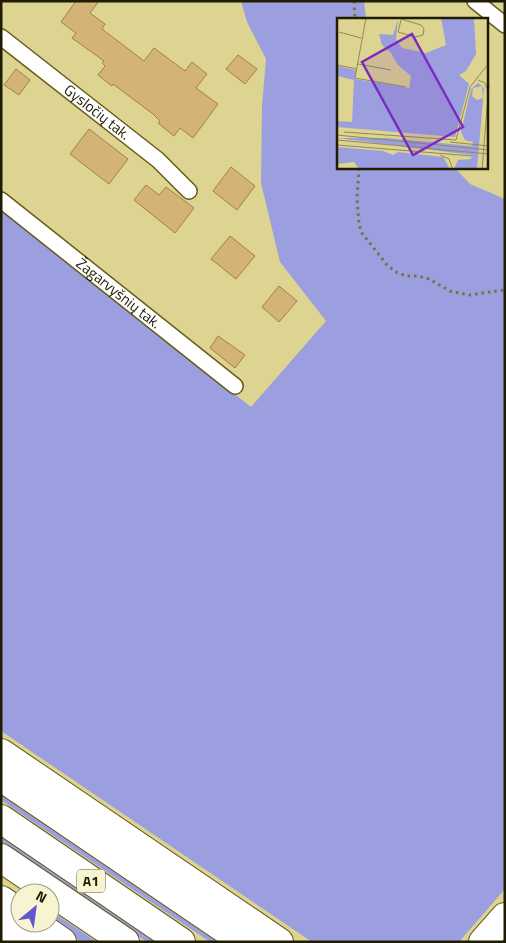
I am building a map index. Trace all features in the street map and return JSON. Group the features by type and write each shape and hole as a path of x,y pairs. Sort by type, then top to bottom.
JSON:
{"highway":[{"path":"1,753 279,942"},
{"path":"1,777 244,942"},
{"name":"A1","path":"1,819 181,942"},
{"name":"A1","path":"1,858 125,942"},
{"path":"483,942 505,917"},
{"path":"1,923 29,942"},
{"path":"49,933 62,942"}],"street":[{"path":"475,1 505,25"},
{"name":"Gysločių tak.","path":"1,37 158,160 173,173 189,192"},
{"name":"Žagarvyšnių tak.","path":"1,200 235,386"}],"path":[{"path":"354,1 355,18"},
{"path":"359,169 358,224 362,233 387,266 406,276 418,276 429,279 450,291 469,294 505,290"}],"shaded area":[{"path":"241,1 364,1 366,18 337,18 337,169 456,169 470,184 505,199 505,889 459,942 312,942 1,731 1,210 251,407 326,321 280,262 261,183 262,106 266,59 247,22"},
{"path":"1,790 224,942 210,942 1,800"},
{"path":"1,832 162,942 147,942 1,843"},
{"path":"60,917 97,942 81,942 60,927"}],"building":[{"path":"76,1 99,1 90,13 105,24 102,29 144,61 154,48 185,71 192,62 207,74 196,88 218,104 193,138 180,128 174,136 158,123 160,121 153,114 98,75 105,66 102,63 104,61 72,38 76,33 61,22"},
{"path":"238,55 257,69 245,84 226,69"},
{"path":"16,69 30,80 19,95 4,85"},
{"path":"89,129 128,159 109,184 70,154"},
{"path":"231,167 255,186 237,210 213,191"},
{"path":"146,185 159,195 166,187 194,208 175,233 134,200"},
{"path":"230,236 255,256 236,279 211,259"},
{"path":"279,286 297,301 279,322 262,307"},
{"path":"218,336 245,355 235,368 210,348"}]}
